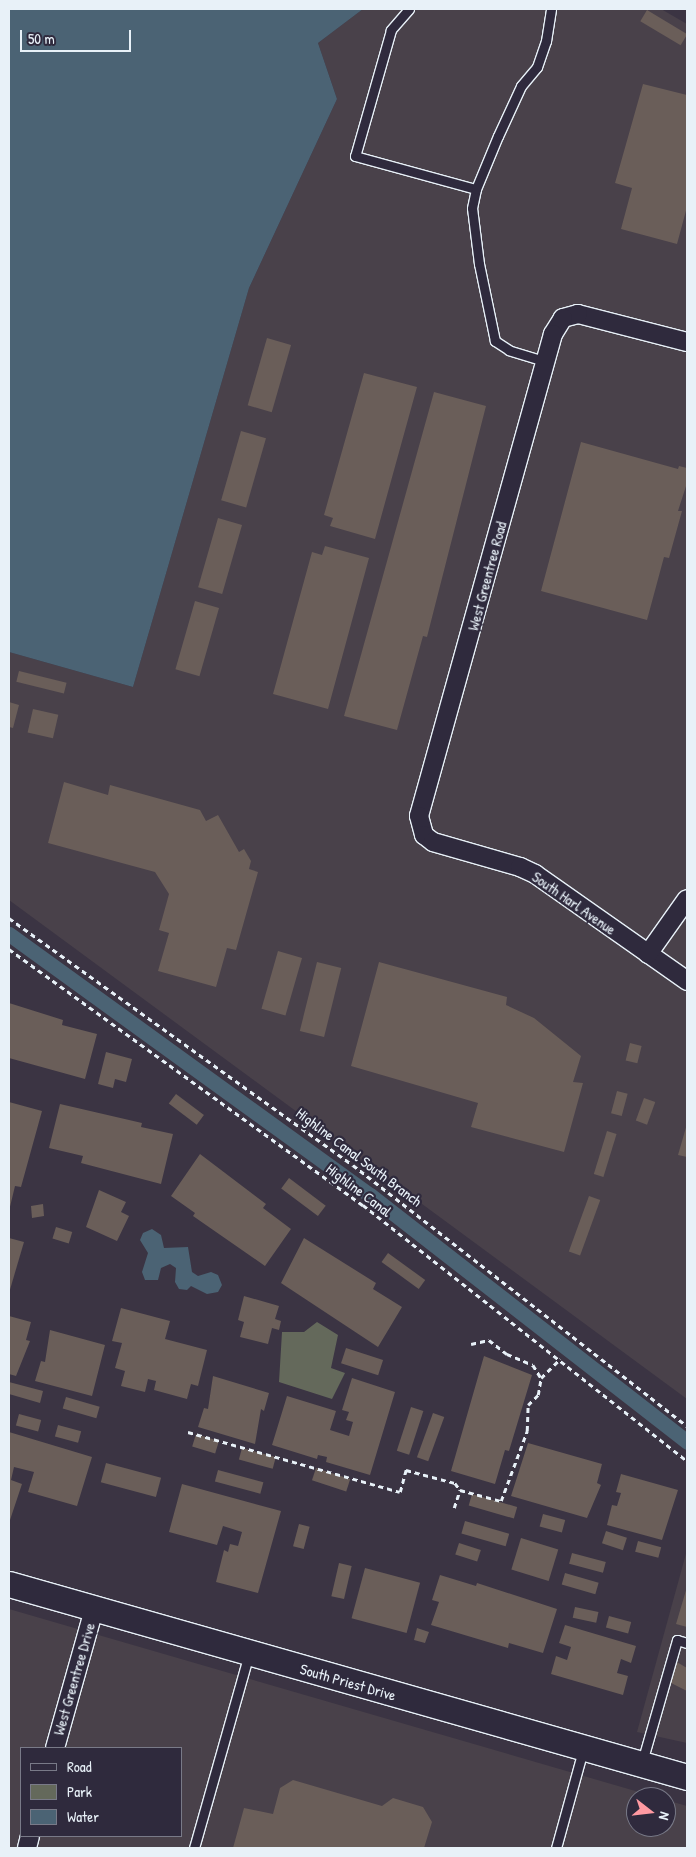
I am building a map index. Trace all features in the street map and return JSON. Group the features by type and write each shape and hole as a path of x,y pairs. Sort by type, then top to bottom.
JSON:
{"main road":[{"name":"South Priest Drive","path":"9,1584 249,1654 687,1777"}],"street":[{"name":"West Greentree Road","path":"424,835 419,816 553,334 563,318 578,314 594,316 687,342"},
{"name":"South Harl Avenue","path":"424,835 444,847 520,867 535,874 687,981"},
{"path":"648,954 687,899"},
{"name":"West Greentree Drive","path":"55,1747 94,1609"}],"lane":[{"path":"409,9 391,30 355,156 476,189"},
{"path":"544,361 509,350 495,341 479,264 472,208 476,189 521,86 537,67 546,41 551,9"},
{"path":"641,1764 677,1640 687,1643"},
{"path":"194,1848 249,1654"},
{"path":"556,1848 584,1748"}],"path":[{"name":"Highline Canal South Branch","path":"9,918 353,1165 687,1426"},
{"name":"Highline Canal","path":"9,949 362,1205 560,1359 687,1461"},
{"path":"188,1432 400,1492 406,1470 455,1484 460,1490 501,1501 527,1431 528,1405 538,1395 540,1378 534,1366 507,1354 489,1340 471,1344"},
{"path":"540,1378 560,1359"},
{"path":"454,1508 460,1490"}],"shaded area":[{"path":"363,9 661,9 687,24 687,1399 9,900 9,652 133,687 249,288 337,99 318,43"},
{"path":"687,1550 687,1743 637,1732"},
{"path":"9,1609 626,1788 626,1837 676,1837 676,1803 687,1806 687,1848 9,1848"}],"green space":[{"path":"317,1322 338,1335 331,1368 345,1373 332,1399 279,1382 282,1332 304,1332"}],"water":[{"path":"9,9 363,9 318,43 337,99 249,288 133,687 9,652"},
{"path":"152,1229 161,1235 164,1248 188,1247 192,1272 198,1276 211,1272 218,1275 222,1285 218,1292 207,1294 191,1286 187,1290 179,1289 175,1282 176,1268 170,1264 161,1268 158,1280 145,1280 142,1272 148,1253 140,1240 143,1233"}],"building":[{"path":"647,10 687,34 681,45 640,21"},
{"path":"643,84 687,95 687,207 677,244 621,229 632,188 615,183"},
{"path":"267,338 291,345 272,412 248,405"},
{"path":"364,373 417,387 375,539 330,526 333,518 324,515"},
{"path":"434,392 486,406 427,637 423,636 397,730 344,716"},
{"path":"241,431 266,438 246,507 221,500"},
{"path":"581,442 678,469 679,466 687,468 687,483 678,511 682,511 669,558 664,557 647,620 541,591"},
{"path":"218,518 242,525 222,594 198,587"},
{"path":"325,546 369,558 328,709 273,694 312,552 322,555"},
{"path":"195,601 219,608 199,676 175,669"},
{"path":"19,671 67,683 64,694 16,682"},
{"path":"9,702 19,705 13,728 9,727"},
{"path":"33,709 58,715 53,738 28,732"},
{"path":"64,782 108,795 110,785 200,810 206,821 218,815 239,852 244,849 251,861 249,869 258,872 236,950 227,948 216,987 158,971 169,933 159,930 169,894 155,872 48,843"},
{"path":"278,951 302,958 285,1016 261,1009"},
{"path":"317,962 341,968 324,1037 300,1031"},
{"path":"379,962 507,997 506,1005 534,1018 581,1056 573,1082 583,1083 564,1152 471,1127 478,1103 351,1066"},
{"path":"9,1003 63,1020 62,1025 97,1034 85,1079 9,1058"},
{"path":"630,1043 642,1046 637,1063 626,1060"},
{"path":"106,1052 132,1059 126,1082 115,1079 113,1088 98,1084"},
{"path":"617,1091 628,1094 622,1116 611,1113"},
{"path":"176,1094 204,1115 197,1125 169,1104"},
{"path":"644,1098 655,1102 647,1125 636,1121"},
{"path":"9,1102 42,1111 21,1187 15,1186 9,1211"},
{"path":"60,1104 142,1123 141,1127 173,1134 161,1184 81,1163 83,1156 49,1148"},
{"path":"687,1124 687,1157 678,1155"},
{"path":"607,1131 617,1134 603,1177 594,1174"},
{"path":"200,1154 266,1204 263,1208 291,1229 265,1266 193,1216 195,1213 171,1196"},
{"path":"289,1178 326,1206 318,1216 281,1188"},
{"path":"99,1190 126,1202 121,1212 129,1216 117,1241 86,1227"},
{"path":"589,1196 600,1200 580,1256 569,1251"},
{"path":"43,1204 44,1216 32,1218 31,1206"},
{"path":"56,1227 72,1232 69,1243 52,1238"},
{"path":"9,1238 24,1242 9,1293"},
{"path":"304,1238 376,1283 373,1289 402,1307 378,1347 281,1283"},
{"path":"388,1253 425,1280 419,1289 382,1262"},
{"path":"244,1296 279,1306 275,1319 281,1321 279,1330 272,1328 268,1344 240,1337 244,1322 238,1320"},
{"path":"121,1308 170,1321 165,1339 207,1350 198,1386 191,1384 187,1399 154,1390 156,1381 148,1379 145,1392 121,1386 125,1371 115,1368 122,1343 112,1341"},
{"path":"9,1316 31,1322 26,1340 30,1341 16,1376 9,1374"},
{"path":"50,1330 105,1345 92,1396 35,1381 41,1361 45,1362"},
{"path":"346,1348 383,1360 378,1375 341,1363"},
{"path":"484,1356 532,1375 509,1451 505,1450 495,1484 451,1471"},
{"path":"213,1376 269,1393 264,1411 261,1409 255,1444 198,1427 204,1408 208,1409"},
{"path":"352,1378 395,1392 370,1475 326,1462 327,1457 318,1455 317,1459 272,1445 287,1396 336,1411 330,1430 349,1436 353,1422 346,1420 349,1412 342,1410"},
{"path":"9,1382 43,1391 40,1403 9,1394"},
{"path":"66,1397 100,1407 96,1418 63,1409"},
{"path":"411,1407 423,1411 409,1455 397,1451"},
{"path":"433,1413 444,1417 428,1461 417,1457"},
{"path":"19,1414 41,1420 38,1432 16,1426"},
{"path":"58,1425 81,1431 78,1443 55,1437"},
{"path":"9,1432 92,1457 77,1506 28,1492 34,1472 14,1467 11,1480 22,1484 9,1523"},
{"path":"196,1434 219,1441 215,1453 192,1446"},
{"path":"528,1443 602,1464 597,1483 601,1485 587,1518 511,1496"},
{"path":"242,1448 276,1457 273,1469 239,1460"},
{"path":"106,1463 161,1478 156,1497 101,1482"},
{"path":"316,1468 350,1479 346,1491 312,1480"},
{"path":"218,1470 263,1482 260,1494 215,1482"},
{"path":"621,1474 678,1490 662,1540 607,1525 612,1505 617,1506 621,1493 616,1492"},
{"path":"182,1484 281,1511 258,1593 216,1582 224,1550 228,1552 230,1544 238,1546 242,1532 223,1526 217,1545 169,1532"},
{"path":"472,1494 517,1507 514,1518 469,1506"},
{"path":"543,1514 565,1520 562,1533 540,1527"},
{"path":"465,1521 509,1534 506,1546 461,1533"},
{"path":"299,1524 310,1527 304,1549 293,1546"},
{"path":"606,1531 627,1538 623,1550 602,1543"},
{"path":"521,1538 558,1549 549,1581 511,1570"},
{"path":"638,1541 661,1547 658,1558 635,1552"},
{"path":"459,1543 481,1550 477,1562 455,1554"},
{"path":"572,1553 606,1562 603,1573 569,1564"},
{"path":"339,1563 352,1566 344,1599 331,1596"},
{"path":"365,1568 420,1583 407,1633 352,1618"},
{"path":"565,1573 599,1583 595,1594 562,1585"},
{"path":"440,1575 476,1586 477,1583 557,1609 543,1653 509,1643 508,1648 431,1625 439,1602 432,1600"},
{"path":"687,1587 687,1627 676,1624"},
{"path":"575,1607 598,1612 596,1623 573,1618"},
{"path":"609,1616 631,1622 628,1634 606,1628"},
{"path":"565,1625 636,1646 631,1663 621,1659 617,1673 628,1676 623,1695 551,1674 556,1656 567,1660 571,1647 559,1643"},
{"path":"417,1628 429,1632 425,1643 414,1640"},
{"path":"675,1661 687,1668 687,1691 669,1682"},
{"path":"293,1780 382,1806 393,1798 423,1807 432,1822 424,1848 233,1848 244,1808 273,1814 280,1788"}],"waterway":[{"path":"9,934 370,1195 687,1442"}]}
